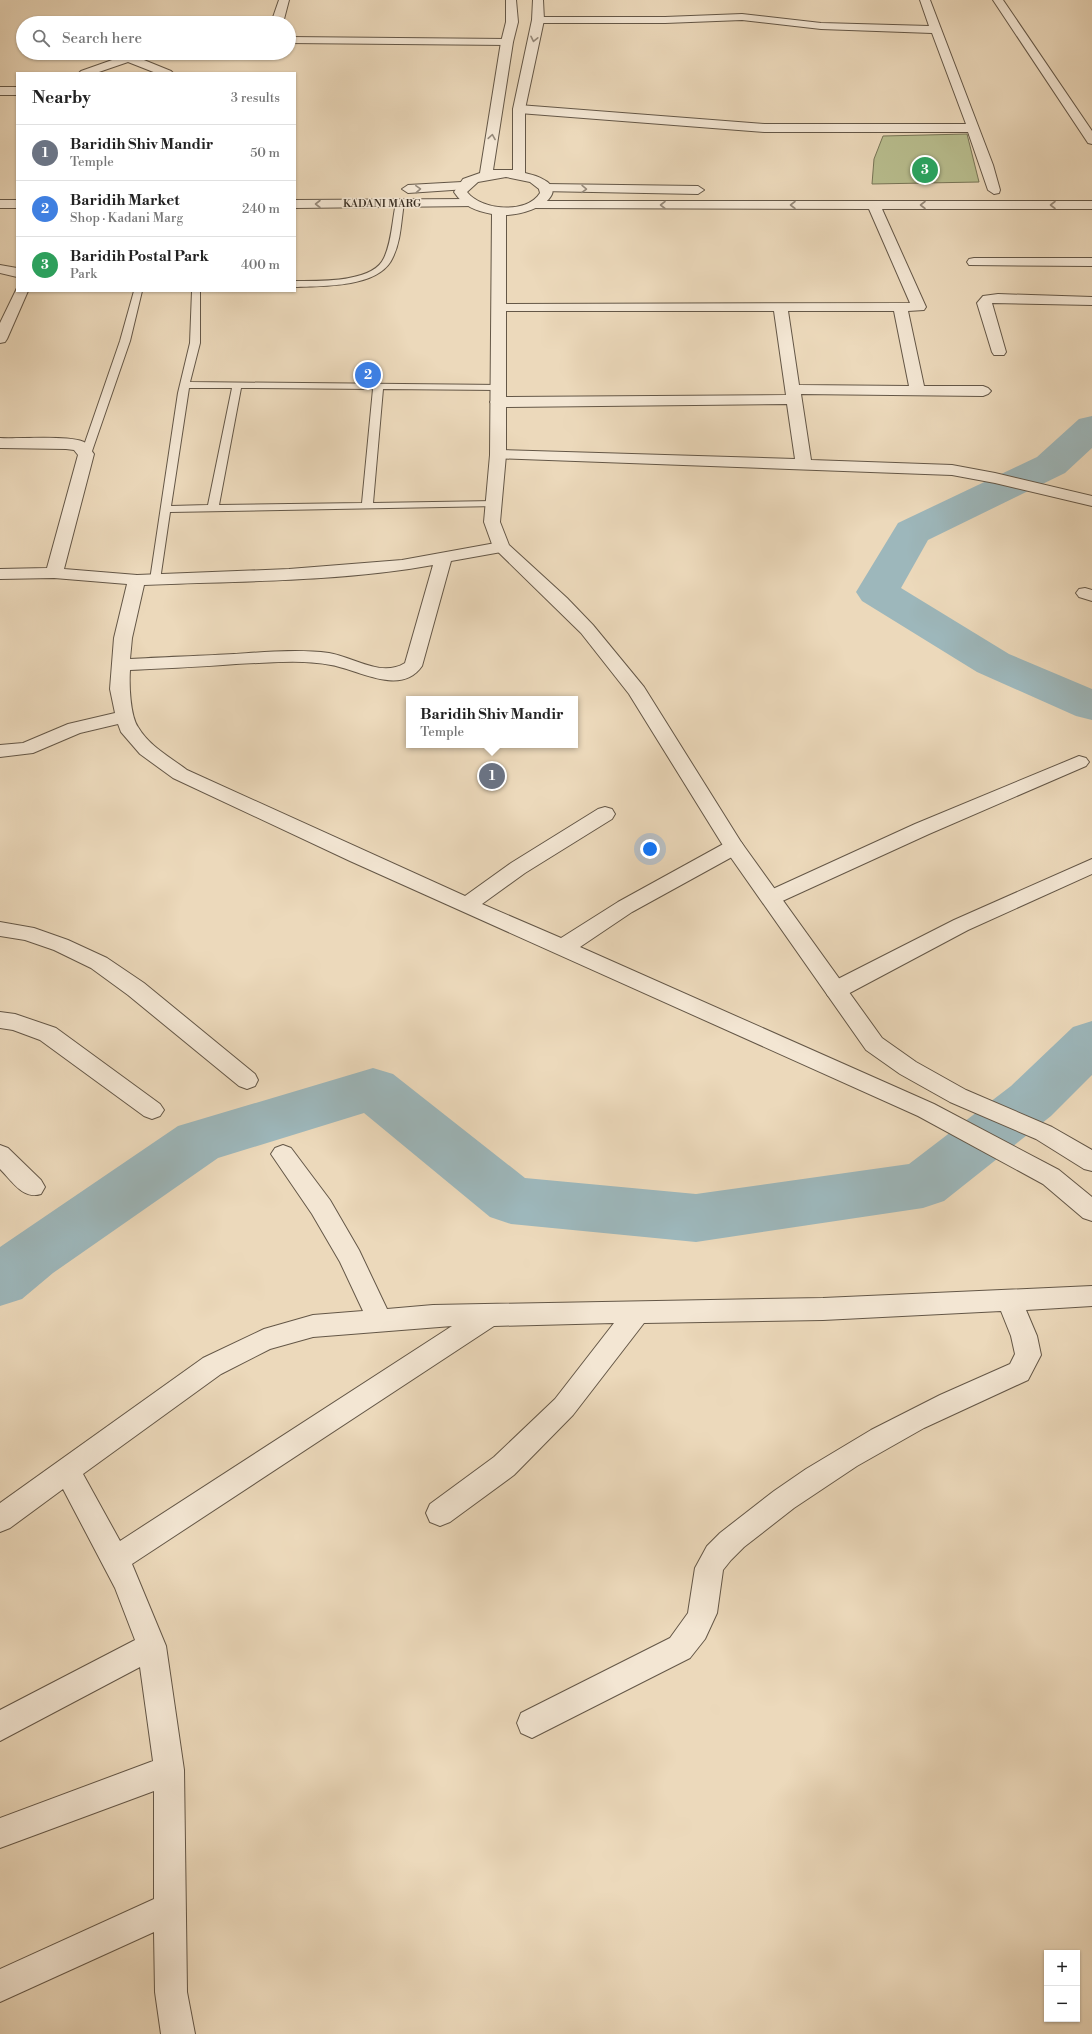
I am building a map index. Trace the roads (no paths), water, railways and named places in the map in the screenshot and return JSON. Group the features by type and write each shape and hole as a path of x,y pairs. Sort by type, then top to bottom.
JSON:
{"street":[{"path":"279,16 284,0"},
{"path":"486,175 507,42 512,22 511,0"},
{"path":"519,175 519,109 538,20 538,0"},
{"path":"925,0 987,165 994,190"},
{"path":"998,0 1092,140"},
{"path":"538,20 665,20 742,17 821,26 936,30"},
{"path":"296,40 507,42"},
{"path":"88,72 122,60"},
{"path":"133,60 164,72"},
{"path":"0,91 16,91"},
{"path":"519,109 764,128 973,128"},
{"path":"469,203 463,198 460,192 462,186 469,181 486,175 506,173 531,178 540,182 545,188 546,194 541,200 533,205"},
{"name":"KADANI MARG","path":"392,190 462,186"},
{"path":"545,188 710,190"},
{"path":"978,191 1009,190"},
{"name":"KADANI MARG","path":"296,192 376,191"},
{"path":"0,192 16,192"},
{"name":"KADANI MARG","path":"296,204 469,203 480,207 498,210 521,208 533,205 1092,205"},
{"path":"0,204 16,204"},
{"path":"499,307 919,307 874,205"},
{"path":"498,210 498,455 492,522 501,547 561,602 587,629 637,691 734,846 874,1044 908,1068 958,1096 1044,1133 1092,1162"},
{"path":"974,262 1092,262"},
{"path":"0,269 8,269 16,273"},
{"path":"0,340 21,292"},
{"path":"999,352 984,303 988,299 1092,301"},
{"path":"780,307 804,464"},
{"path":"900,307 918,391"},
{"path":"498,395 794,394 983,391"},
{"path":"0,443 66,444 79,446 86,454 54,573"},
{"path":"498,455 952,470 995,478 1092,501"},
{"path":"0,574 54,573 146,580 289,574 402,565 501,547"},
{"path":"121,665 283,656 317,657 336,660 383,675 405,673 413,666 443,558"},
{"path":"146,580 123,638 119,689 128,728 147,750 180,774 466,905 926,1110 1051,1177 1092,1211"},
{"path":"0,751 26,749 75,728 125,717"},
{"path":"772,898 922,829 1079,762"},
{"path":"466,905 518,868 605,814"},
{"path":"562,948 625,907 734,846"},
{"path":"836,990 961,925 1092,866"},
{"path":"0,929 27,933 99,963 136,989 247,1080"},
{"path":"0,1020 15,1022 48,1034 152,1110"},
{"path":"0,1154 33,1187"},
{"path":"283,1154 321,1207 350,1257 380,1320"},
{"path":"0,1519 212,1366 264,1340 313,1326 433,1316 823,1309 1092,1296"},
{"path":"532,1723 680,1648 697,1628 704,1606 707,1573 717,1554 814,1477 866,1445 1019,1372 1028,1355 1024,1336 1009,1300"},
{"path":"440,1513 504,1466 564,1407 638,1312"},
{"path":"116,1560 490,1315"},
{"path":"67,1471 127,1582 152,1646 169,1770 171,1992 178,2034"},
{"path":"0,1726 152,1646"},
{"path":"0,1833 169,1770"},
{"path":"0,1986 170,1908"}],"lane":[{"path":"296,284 326,283 354,279 379,269 385,264 390,252 400,204"},
{"path":"86,454 125,341 138,292"},
{"path":"146,580 165,509 185,385 195,343 196,292"},
{"path":"185,385 378,386 498,395"},
{"path":"213,508 237,385"},
{"path":"367,506 378,386"},
{"path":"165,509 494,504"}],"waterway":[{"path":"1092,427 1051,465 912,532 877,592 993,663 1092,706"},
{"path":"0,1281 32,1256 198,1142 373,1089 511,1200 696,1218 923,1185 1031,1101 1092,1041"}],"place":[{"name":"Baridih Postal Park","path":"925,170"},
{"name":"Baridih Market","path":"368,375"},
{"name":"Baridih Shiv Mandir","path":"492,776"}]}
